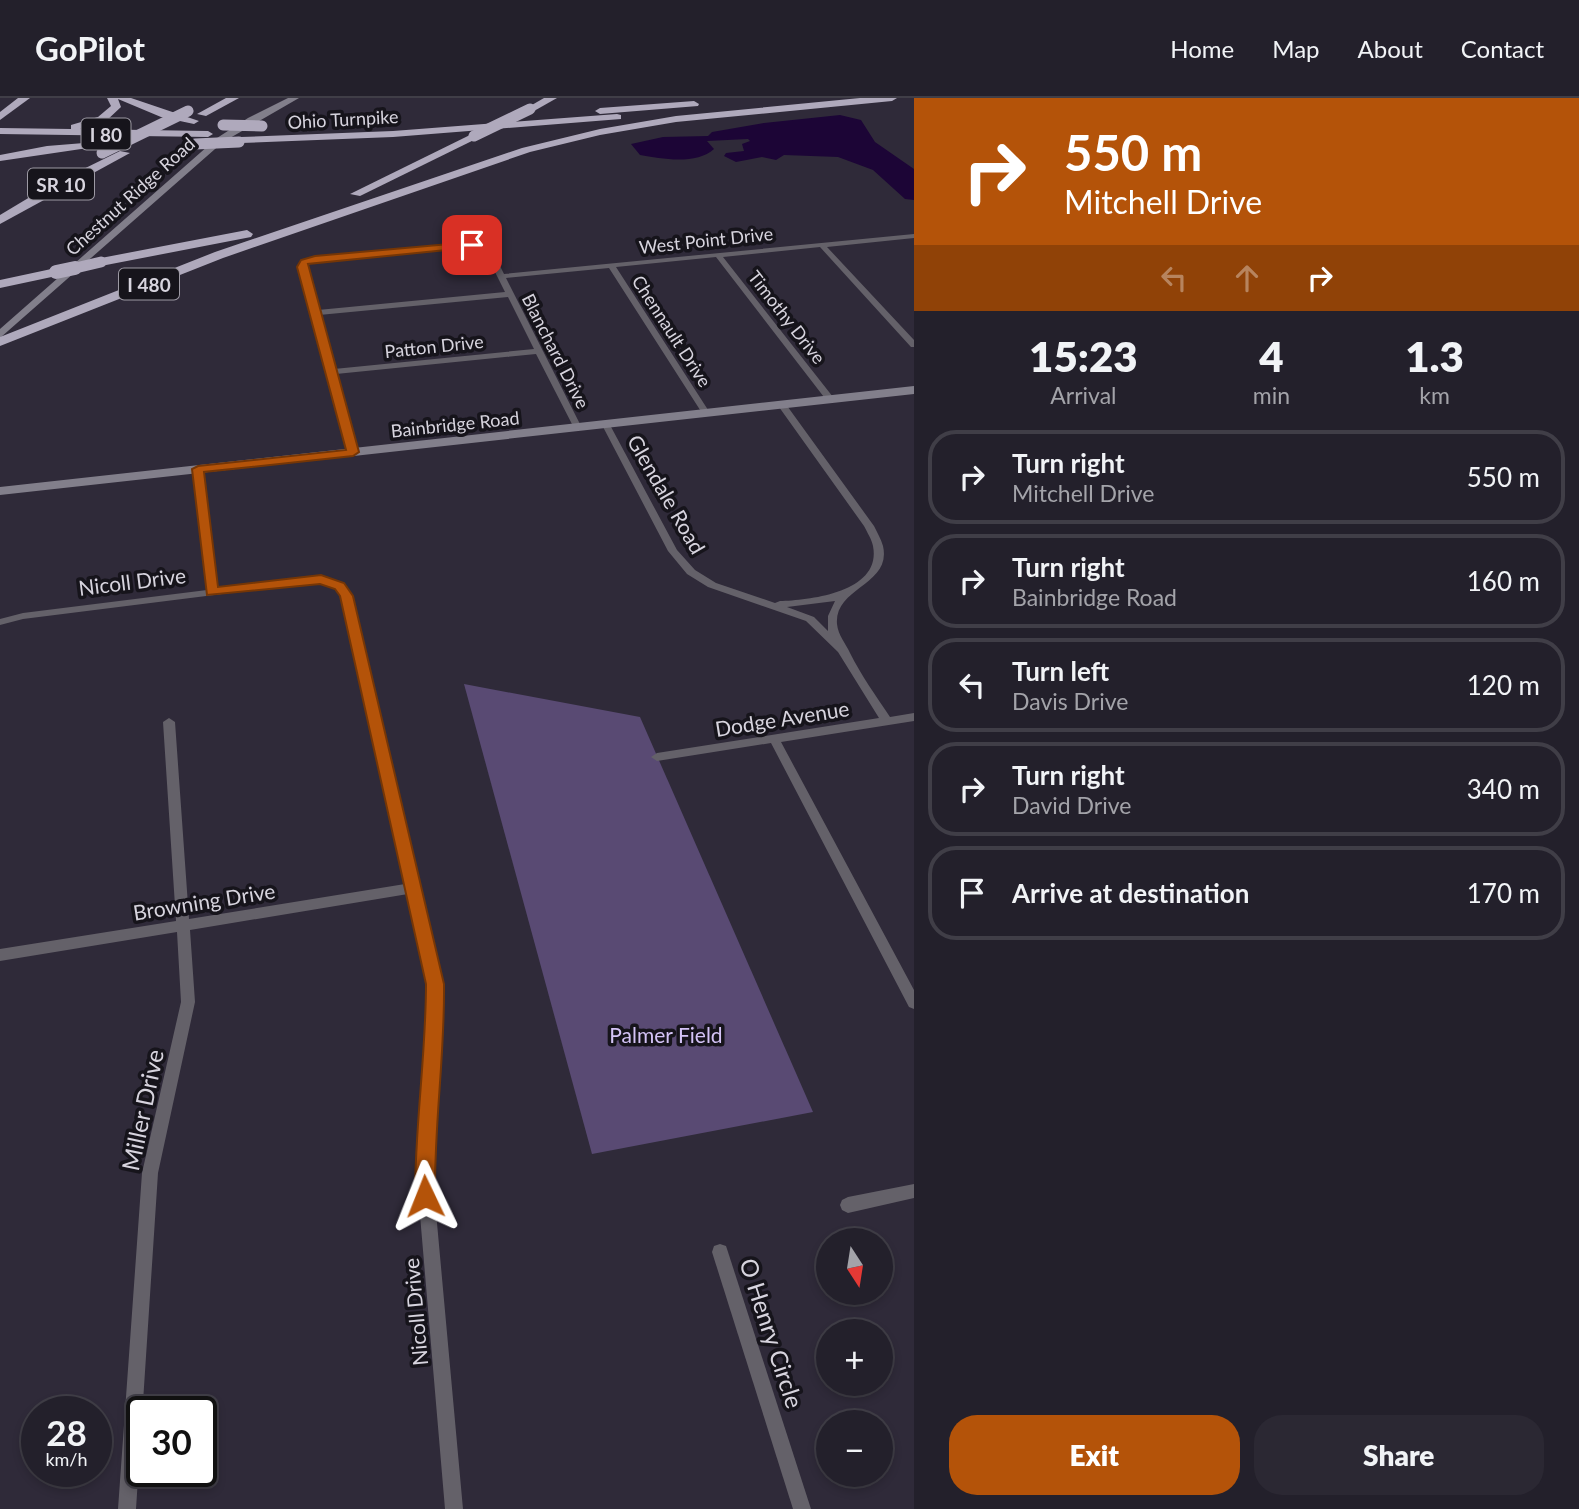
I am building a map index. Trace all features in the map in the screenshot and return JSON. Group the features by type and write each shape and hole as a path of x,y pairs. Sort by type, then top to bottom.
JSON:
{"highway":[{"path":"0,115 23,98"},
{"path":"3,131 61,128 92,123 114,111 116,103 112,98"},
{"path":"122,98 171,116 223,125 414,125"},
{"name":"SR 10","path":"11,197 214,98"},
{"name":"SR 10","path":"0,220 49,190 234,98"},
{"name":"I 480","path":"0,284 256,231 356,194 552,98"},
{"name":"Ohio Turnpike","path":"244,138 286,139 456,130 854,98"},
{"name":"I 480","path":"0,342 219,255 519,152 600,132 663,121 892,98"},
{"name":"Ohio Turnpike","path":"244,138 710,102"},
{"name":"I 80","path":"3,131 200,140"},
{"path":"0,158 75,146 244,138"}],"street":[{"name":"Chestnut Ridge Road","path":"0,335 220,140 251,120 295,98"},
{"name":"West Point Drive","path":"502,276 914,236"},
{"path":"353,452 302,267 307,261 328,258 472,245 489,250"},
{"path":"822,245 914,345"},
{"name":"Blanchard Drive","path":"489,250 578,428"},
{"name":"Timothy Drive","path":"718,255 830,399"},
{"name":"Chennault Drive","path":"611,265 706,413"},
{"path":"315,313 511,294"},
{"name":"Patton Drive","path":"331,372 539,351"},
{"name":"Bainbridge Road","path":"0,491 914,390"},
{"path":"782,405 875,536 879,553 875,568 863,582 839,601 832,626 845,653 887,721"},
{"name":"Glendale Road","path":"606,425 681,562 720,589 766,602 810,619 845,653"},
{"path":"198,469 212,592"},
{"name":"Nicoll Drive","path":"0,622 23,616 321,580 334,583 344,591 435,984 436,1028 424,1168 454,1509"},
{"path":"766,602 813,603 845,594"},
{"name":"Dodge Avenue","path":"657,757 914,717"},
{"name":"Miller Drive","path":"127,1509 150,1173 188,1002 169,722"},
{"path":"774,739 914,1003"},
{"name":"Browning Drive","path":"0,955 414,888"},
{"path":"848,1205 914,1191"},
{"name":"O Henry Circle","path":"720,1252 802,1509"}],"green space":[{"name":"Palmer Field","path":"464,684 640,717 813,1112 592,1154"}],"shaded area":[{"path":"840,115 861,120 875,142 914,169 914,200 905,199 873,170 838,157 784,155 776,160 762,157 736,162 724,156 726,153 744,151 742,144 750,141 748,139 707,141 714,149 689,159 640,155 631,144 663,137 708,136 712,132 764,123"}],"route":[{"path":"425,1196 425,1142 436,1028 435,984 346,596 340,586 321,580 212,592 198,469 353,452 302,267 304,262 472,245"}]}
